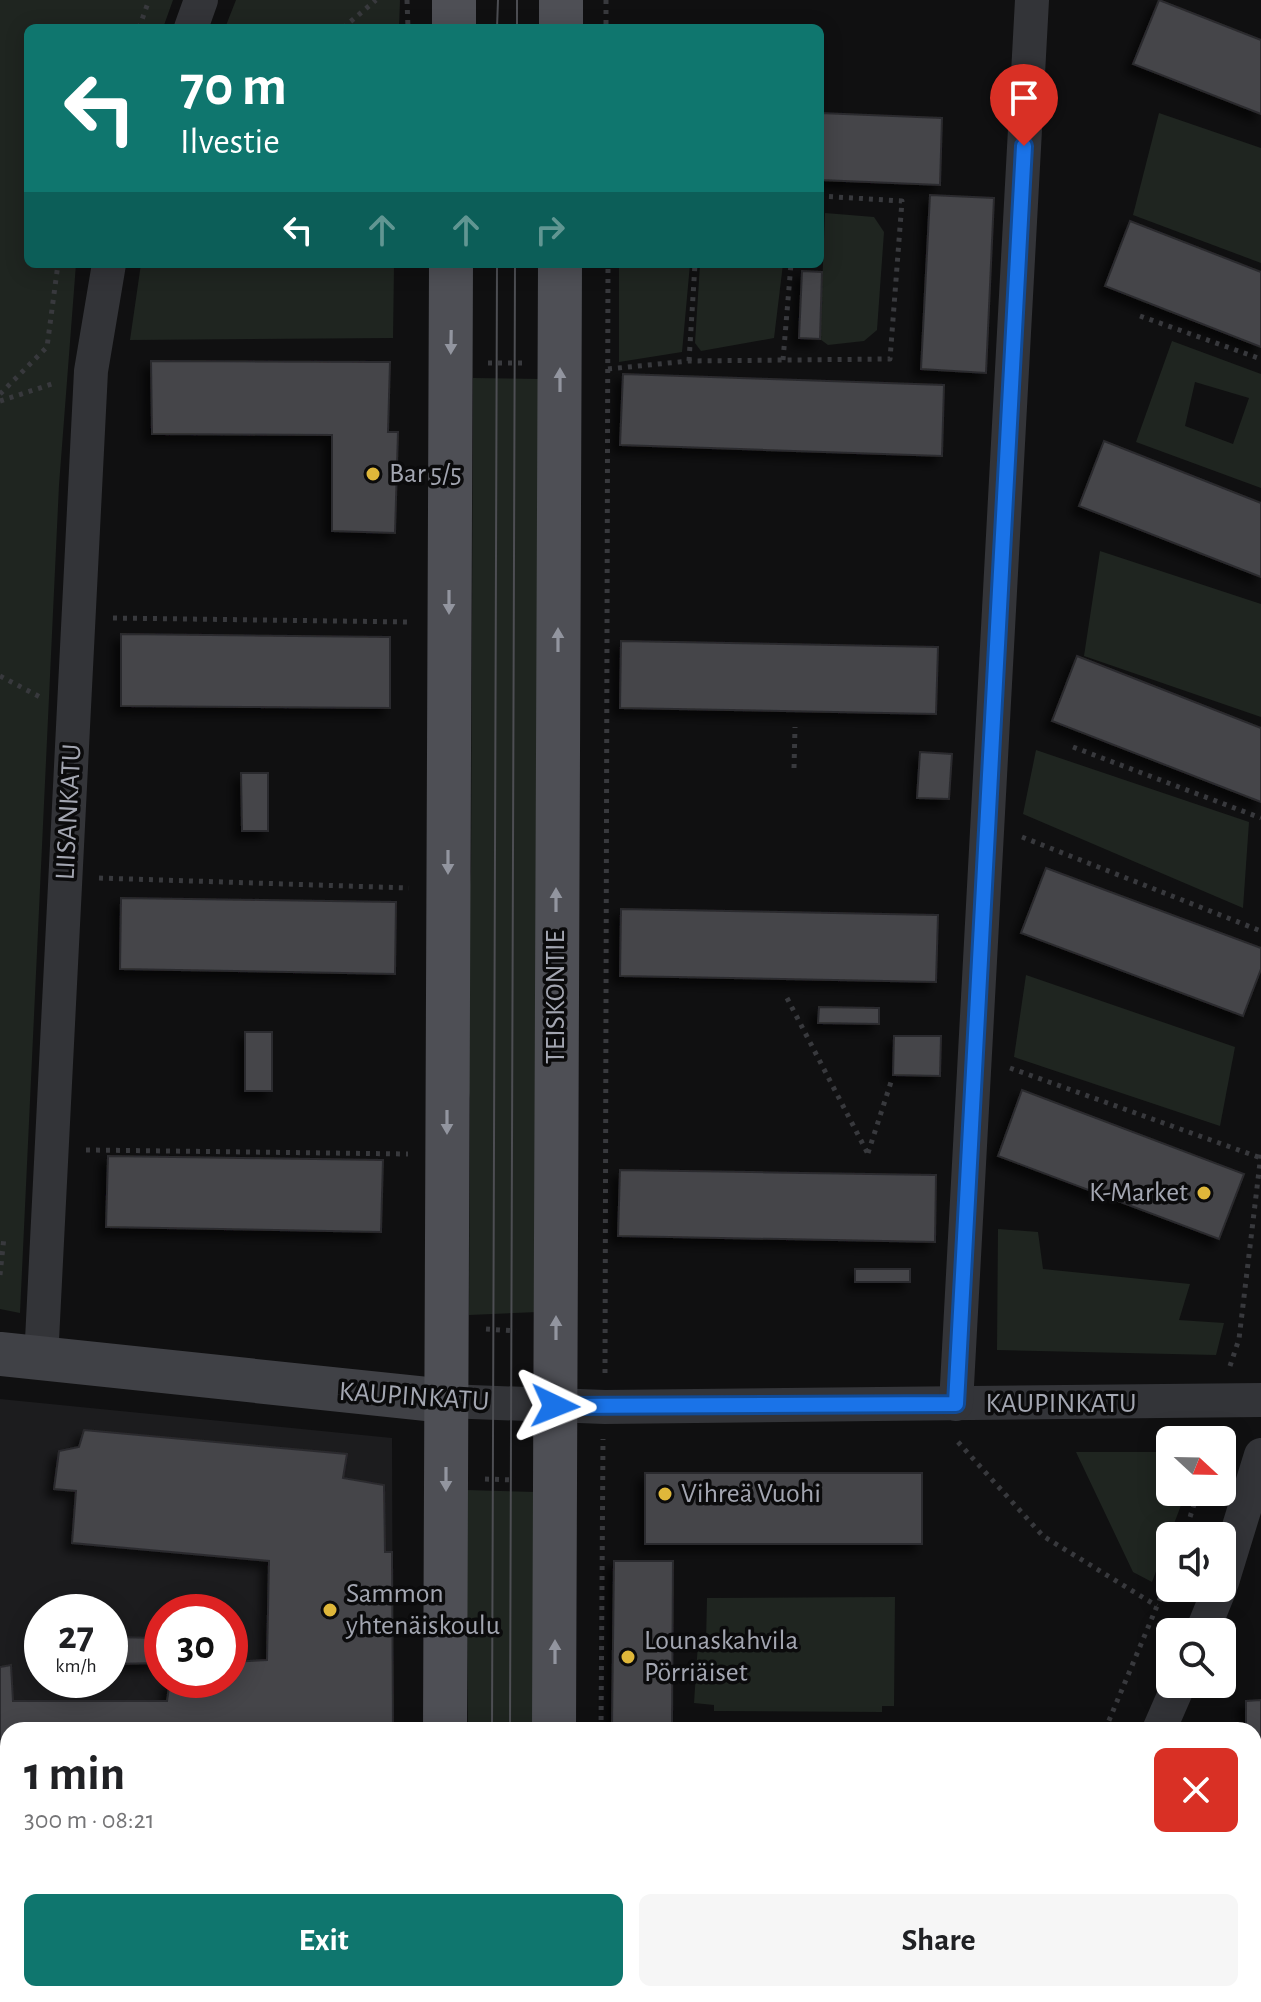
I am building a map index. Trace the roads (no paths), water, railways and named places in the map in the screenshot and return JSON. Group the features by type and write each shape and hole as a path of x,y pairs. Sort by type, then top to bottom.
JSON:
{"main road":[{"path":"454,0 454,24"},
{"path":"561,0 561,24"},
{"path":"445,1722 451,268"},
{"name":"TEISKONTIE","path":"554,1722 560,268"}],"street":[{"path":"192,24 201,0"},
{"path":"956,1404 1032,0"},
{"name":"LIISANKATU","path":"21,1357 91,371 108,268"},
{"name":"KAUPINKATU","path":"21,1357 446,1401 555,1406 1261,1400"},
{"path":"1236,1536 1261,1455"},
{"path":"1162,1722 1173,1698"}],"tram line":[{"path":"497,24 498,0"},
{"path":"517,0 517,24"},
{"path":"492,1722 497,268"},
{"path":"510,1722 515,268"}],"place":[{"name":"Bar 5/5","path":"373,474"},
{"name":"K-Market","path":"1204,1193"},
{"name":"Vihreä Vuohi","path":"665,1494"},
{"name":"Sammon yhtenäiskoulu","path":"330,1610"},
{"name":"Lounaskahvila Pörriäiset","path":"628,1657"}]}
